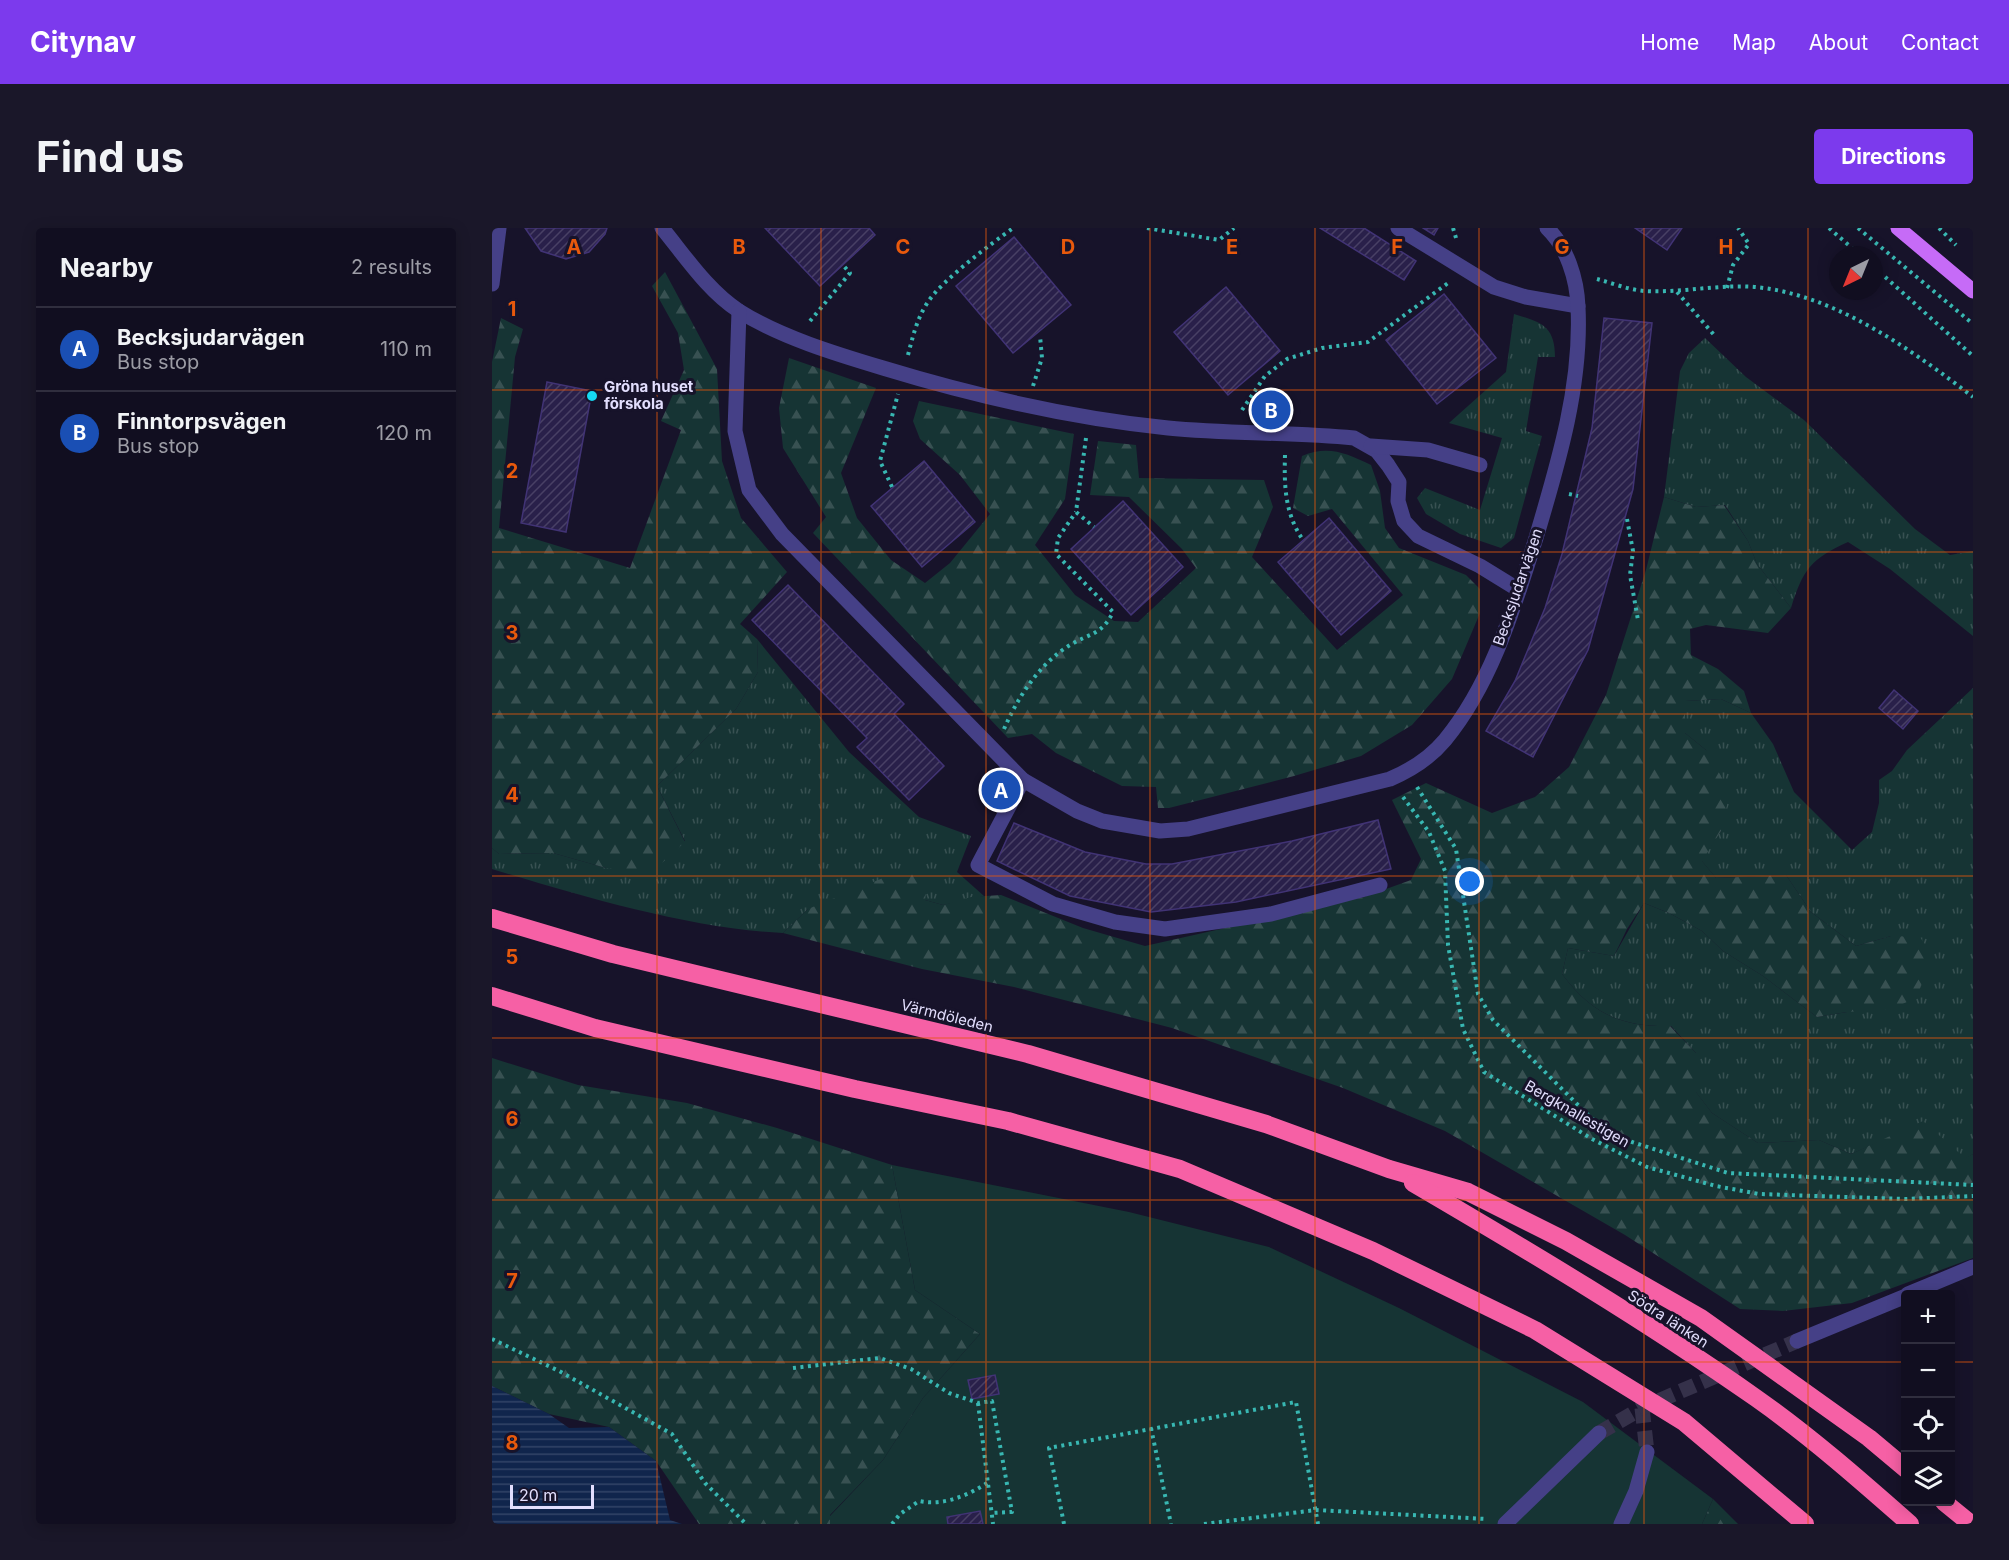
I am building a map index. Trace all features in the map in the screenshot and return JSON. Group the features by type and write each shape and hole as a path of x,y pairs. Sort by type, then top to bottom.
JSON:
{"highway":[{"name":"Värmdöleden","path":"492,918 613,954 1028,1054 1266,1124 1389,1169"},
{"path":"492,996 595,1028 855,1089 1008,1121 1180,1169 1373,1251 1534,1330 1684,1422 1805,1524"},
{"path":"1389,1169 1468,1192 1566,1241 1701,1318 1869,1438 1901,1466"},
{"name":"Södra länken","path":"1389,1169 1570,1276 1756,1398 1832,1456 1910,1524"},
{"path":"1949,1506 1971,1524"}],"main road":[{"path":"1899,228 1973,291"}],"street":[{"path":"492,284 500,228"},
{"path":"662,228 716,291 740,311 796,338 952,389 1089,417 1169,428 1354,438 1377,451 1399,482 1398,501 1404,521 1418,536 1480,566 1520,590"},
{"path":"1398,228 1494,287 1526,297 1578,306"},
{"name":"Becksjudarvägen","path":"740,311 735,431 749,490 782,534 1023,780 1077,811 1102,821 1160,831 1188,829 1390,779 1428,757 1461,717 1486,673 1520,590 1564,444 1577,347 1578,306 1572,273 1553,234 1547,228"},
{"path":"1371,446 1428,450 1480,465"},
{"path":"1023,780 978,865 1053,904 1115,922 1165,929 1270,914 1380,885"},
{"path":"1919,1290 1973,1267"},
{"path":"1797,1341 1901,1298"},
{"path":"1506,1522 1599,1432"},
{"path":"1621,1524 1636,1491 1647,1452"}],"path":[{"path":"892,487 880,461 916,325 928,300 979,253 1013,228"},
{"path":"1147,228 1219,240 1234,228"},
{"path":"1727,288 1733,266 1749,244 1738,228"},
{"path":"1829,228 1850,246"},
{"path":"1858,228 1973,324"},
{"path":"796,338 850,273 843,265"},
{"path":"1228,430 1266,376 1287,359 1322,348 1368,342 1465,271"},
{"path":"1572,273 1643,291 1754,287 1790,293 1827,304 1924,362 1973,397"},
{"path":"1883,275 1973,356"},
{"path":"1677,291 1715,336"},
{"path":"1027,404 1042,358 1040,336"},
{"path":"1003,730 1025,688 1070,645 1092,636 1107,626 1113,612 1056,554 1058,538 1076,512 1089,417"},
{"path":"1285,433 1284,485 1291,523 1303,540"},
{"path":"1076,512 1094,527"},
{"path":"1627,519 1633,551 1630,575 1638,620"},
{"name":"Bergknallestigen","path":"1407,771 1456,849 1478,994 1493,1020 1591,1118 1632,1142 1728,1173 1973,1185"},
{"name":"Bergknallestigen","path":"1390,779 1429,832 1445,872 1448,945 1463,1029 1484,1072 1592,1139 1647,1167 1716,1186 1759,1194 1782,1195 1905,1199 1973,1196"},
{"path":"492,1339 559,1371 672,1434 705,1483 746,1524"},
{"path":"793,1368 880,1358 911,1369 949,1394 978,1403 992,1401 1012,1512 991,1512"},
{"path":"1064,1524 1049,1448 1296,1402 1318,1524"},
{"path":"978,1403 993,1524"},
{"path":"1151,1428 1171,1524"},
{"path":"892,1524 900,1514 919,1501 935,1504 973,1492 987,1483"},
{"path":"1204,1524 1316,1510 1389,1512 1506,1522"}],"green space":[{"path":"665,272 717,369 722,461 741,518 787,572 740,624 757,639 758,672 736,709 657,786 685,842 651,873 606,868 553,853 499,854 492,848 492,362 501,318 523,329 515,357 499,528 630,568 681,430 661,421 684,370 678,333 652,286"},
{"path":"1514,314 1538,323 1549,331 1555,357 1538,357 1526,431 1542,436 1514,538 1501,548 1460,534 1426,514 1417,498 1425,488 1480,510 1502,438 1449,423 1506,372"},
{"path":"1705,338 1746,377 1804,420 1915,529 1950,555 1973,551 1973,636 1890,569 1848,542 1825,554 1810,567 1800,584 1791,608 1757,564 1748,541 1725,505 1696,507 1664,497 1680,371 1689,353"},
{"path":"789,358 876,388 841,473 857,518 891,560 925,583 950,563 990,514 960,475 920,439 913,421 919,401 1074,434 1065,499 1035,545 1075,595 1114,621 1138,622 1196,568 1182,549 1129,497 1090,495 1098,441 1136,445 1139,478 1264,480 1273,507 1252,557 1337,650 1403,595 1332,509 1308,516 1293,508 1302,456 1320,451 1337,452 1371,465 1380,491 1385,528 1399,548 1466,575 1480,589 1480,613 1452,679 1412,725 1361,756 1169,808 1158,808 1156,787 1122,786 1056,753 1032,734 1008,738 813,533 826,517 783,448 779,408"},
{"path":"1664,497 1696,507 1724,505 1748,541 1757,564 1791,608 1768,633 1706,625 1690,629 1691,655 1718,669 1744,691 1751,713 1721,699 1685,701 1685,733 1706,750 1730,792 1721,831 1702,861 1716,878 1786,875 1811,912 1856,946 1891,936 1920,937 1933,957 1916,998 1891,1009 1817,1017 1763,976 1723,951 1702,931 1669,913 1644,903 1627,929 1614,956 1568,948 1562,974 1585,999 1609,1015 1637,1024 1670,1026 1696,1053 1696,1092 1712,1113 1758,1143 1819,1140 1851,1154 1923,1121 1965,1158 1973,1154 1973,1258 1852,1303 1783,1311 1740,1309 1625,1235 1445,1131 1343,1088 1172,1028 1014,987 922,969 783,933 808,909 912,866 929,873 925,900 943,905 971,897 1001,895 1083,928 1145,946 1364,897 1411,880 1421,859 1392,800 1426,783 1492,813 1535,797 1569,767 1606,695 1646,570"},
{"path":"757,639 849,752 919,817 971,836 957,872 984,896 943,905 925,900 808,909 783,933 711,925 636,910 492,869 492,848 499,854 553,853 606,868 685,841 657,786 736,709 758,672"},
{"path":"1973,688 1973,1154 1965,1159 1881,1141 1851,1154 1819,1140 1758,1143 1712,1113 1695,1091 1696,1053 1671,1026 1653,1026 1622,1021 1596,1008 1573,988 1562,974 1568,948 1614,956 1644,903 1669,913 1702,931 1723,951 1763,976 1817,1017 1847,1012 1891,936 1856,946 1811,912 1786,875 1716,878 1701,860 1721,831 1706,750 1685,733 1685,701 1721,699 1751,713 1773,744 1794,792 1852,850 1872,832 1879,803 1879,780 1892,771 1907,750"},
{"path":"492,1058 578,1085 687,1103 777,1128 892,1165 915,1290 980,1334 923,1398 883,1460 830,1515 830,1524 699,1524 656,1461 609,1427 549,1414 492,1386"},
{"path":"892,1165 1129,1212 1269,1247 1399,1308 1583,1402 1713,1499 1702,1524 830,1524 830,1516 883,1460 923,1398 980,1334 915,1290"},
{"path":"1713,1499 1738,1524 1702,1524"}],"water":[{"path":"492,1386 549,1414 569,1428 609,1427 656,1461 670,1520 682,1524 492,1524"}],"building":[{"path":"525,228 607,228 605,234 589,252 566,259 541,251"},
{"path":"765,228 869,228 875,235 820,286"},
{"path":"1320,228 1364,228 1416,261 1404,280"},
{"path":"1423,228 1438,228 1434,235"},
{"path":"1635,228 1682,228 1667,250"},
{"path":"1014,237 1071,305 1013,353 956,286"},
{"path":"1226,287 1280,351 1228,395 1174,332"},
{"path":"1444,294 1496,358 1437,404 1386,340"},
{"path":"1604,318 1652,323 1633,489 1588,650 1533,757 1486,731 1515,681 1545,608 1562,554 1592,428"},
{"path":"547,382 592,391 566,532 521,523"},
{"path":"924,461 975,522 922,567 871,506"},
{"path":"1123,501 1183,567 1131,615 1071,549"},
{"path":"1329,518 1391,591 1341,635 1278,562"},
{"path":"788,585 904,704 894,714 944,766 909,800 857,747 867,738 752,620"},
{"path":"1894,690 1918,711 1903,729 1879,708"},
{"path":"1378,820 1391,869 1236,902 1151,912 1070,896 997,861 1014,823 1085,852 1146,864 1172,864 1292,841"},
{"path":"995,1375 999,1394 972,1399 968,1380"},
{"path":"980,1511 983,1524 948,1524 947,1517"}],"tunnel":[{"path":"1599,1433 1642,1408 1797,1341"},
{"path":"1642,1408 1647,1452"}],"place":[{"name":"Gröna huset förskola","path":"592,396"},
{"name":"Finntorpsvägen","path":"1271,410"},
{"name":"Becksjudarvägen","path":"1001,790"}]}
